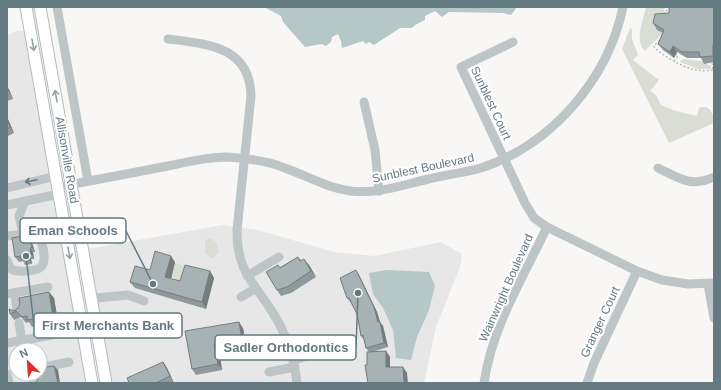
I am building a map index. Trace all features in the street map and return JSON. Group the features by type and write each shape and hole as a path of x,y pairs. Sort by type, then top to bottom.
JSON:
{"main road":[{"name":"Allisonville Road","path":"26,7 92,383"},
{"name":"Allisonville Road","path":"40,7 106,383"}],"street":[{"path":"57,7 88,181"},
{"name":"Sunblest Boulevard","path":"58,186 200,160 225,157 246,158 284,168 342,189 357,191 379,191 477,169 505,159 552,126 580,98 595,78 607,54 616,32 623,7"},
{"path":"168,39 217,47 234,57 244,68 249,81 251,96 237,244 241,263 247,276 281,326 294,360 297,383"},
{"name":"Sunblest Court","path":"505,159 461,67 513,42"},
{"path":"364,102 375,150 379,191"},
{"path":"505,159 529,211 534,218 546,227 637,272 662,280 679,283 711,283 714,318"},
{"path":"658,168 689,182 700,182 714,177"},
{"path":"7,188 58,186"},
{"path":"7,205 25,201 58,186"},
{"path":"23,234 19,216 25,201"},
{"name":"Wainwright Boulevard","path":"484,383 487,363 499,326 546,227"},
{"path":"7,236 36,233 40,236 44,265 40,268 17,272 10,268 7,260"},
{"path":"247,276 279,257"},
{"name":"Granger Court","path":"587,383 594,363 637,272"},
{"path":"17,310 11,294 48,287"},
{"path":"241,297 255,289"},
{"path":"96,298 124,295 144,301"},
{"path":"19,323 22,341"},
{"path":"7,343 63,333"},
{"path":"269,372 311,354 314,351 350,340"},
{"path":"48,366 69,362"},
{"path":"7,374 9,383"}],"path":[{"path":"663,7 670,14 674,14"},
{"path":"664,37 659,38 654,46 674,61 692,69 705,71 714,70 712,62"},
{"path":"674,61 678,56 676,54"}],"shaded area":[{"path":"264,7 517,7 511,15 503,13 449,12 442,17 435,11 425,16 425,20 412,28 400,28 374,45 369,42 366,44 363,41 342,48 338,34 332,37 331,42 326,46 322,44 305,47 283,22 281,16"},
{"path":"646,7 662,7 667,15 668,36 660,36 645,51 640,42 640,30"},
{"path":"630,28 632,29 632,39 638,55 633,60 659,80 650,91 656,95 661,105 676,111 697,116 699,108 706,107 712,113 714,123 669,143 622,49"},
{"path":"27,30 90,383 7,383 7,36 16,31"},
{"path":"683,59 701,61 711,66 711,69 698,69 680,62"},
{"path":"223,225 258,230 334,252 374,256 441,242 462,254 460,267 436,327 424,383 111,383 88,249"},
{"path":"207,239 211,239 216,242 219,253 212,258 205,254 205,242"},
{"path":"175,263 188,266 185,285 173,284 175,278 170,277"},
{"path":"386,270 429,272 435,286 429,310 417,337 411,360 396,358 393,330 383,308 373,294 369,273"}],"building":[{"path":"669,7 714,7 713,56 700,57 699,52 682,52 673,46 670,52 658,44 664,30 653,23 655,14 669,13"},
{"path":"7,120 10,127 7,129"},
{"path":"28,235 32,247 30,248 31,254 28,255 29,260 22,260 21,256 15,257 12,238"},
{"path":"155,251 171,256 165,277 180,281 185,265 210,271 202,302 130,282 135,266 150,270"},
{"path":"298,257 300,261 304,259 311,271 287,287 277,290 266,272 278,265 280,268"},
{"path":"356,270 374,307 378,322 380,322 384,343 366,348 363,335 361,336 357,314 349,298 347,298 340,278"},
{"path":"49,292 53,316 27,320 27,316 22,317 16,311 10,314 9,309 14,311 18,308 20,304 19,298"},
{"path":"239,322 242,339 214,344 218,364 192,369 185,331"},
{"path":"386,351 386,367 403,367 404,383 368,383 365,365 367,365 367,352"},
{"path":"163,362 170,376 156,383 129,383 127,378"},
{"path":"54,366 58,383 35,383 48,382 48,367"}],"place":[{"name":"First Merchants Bank","path":"26,256"},
{"name":"Eman Schools","path":"153,284"},
{"name":"Sadler Orthodontics","path":"358,293"}]}
